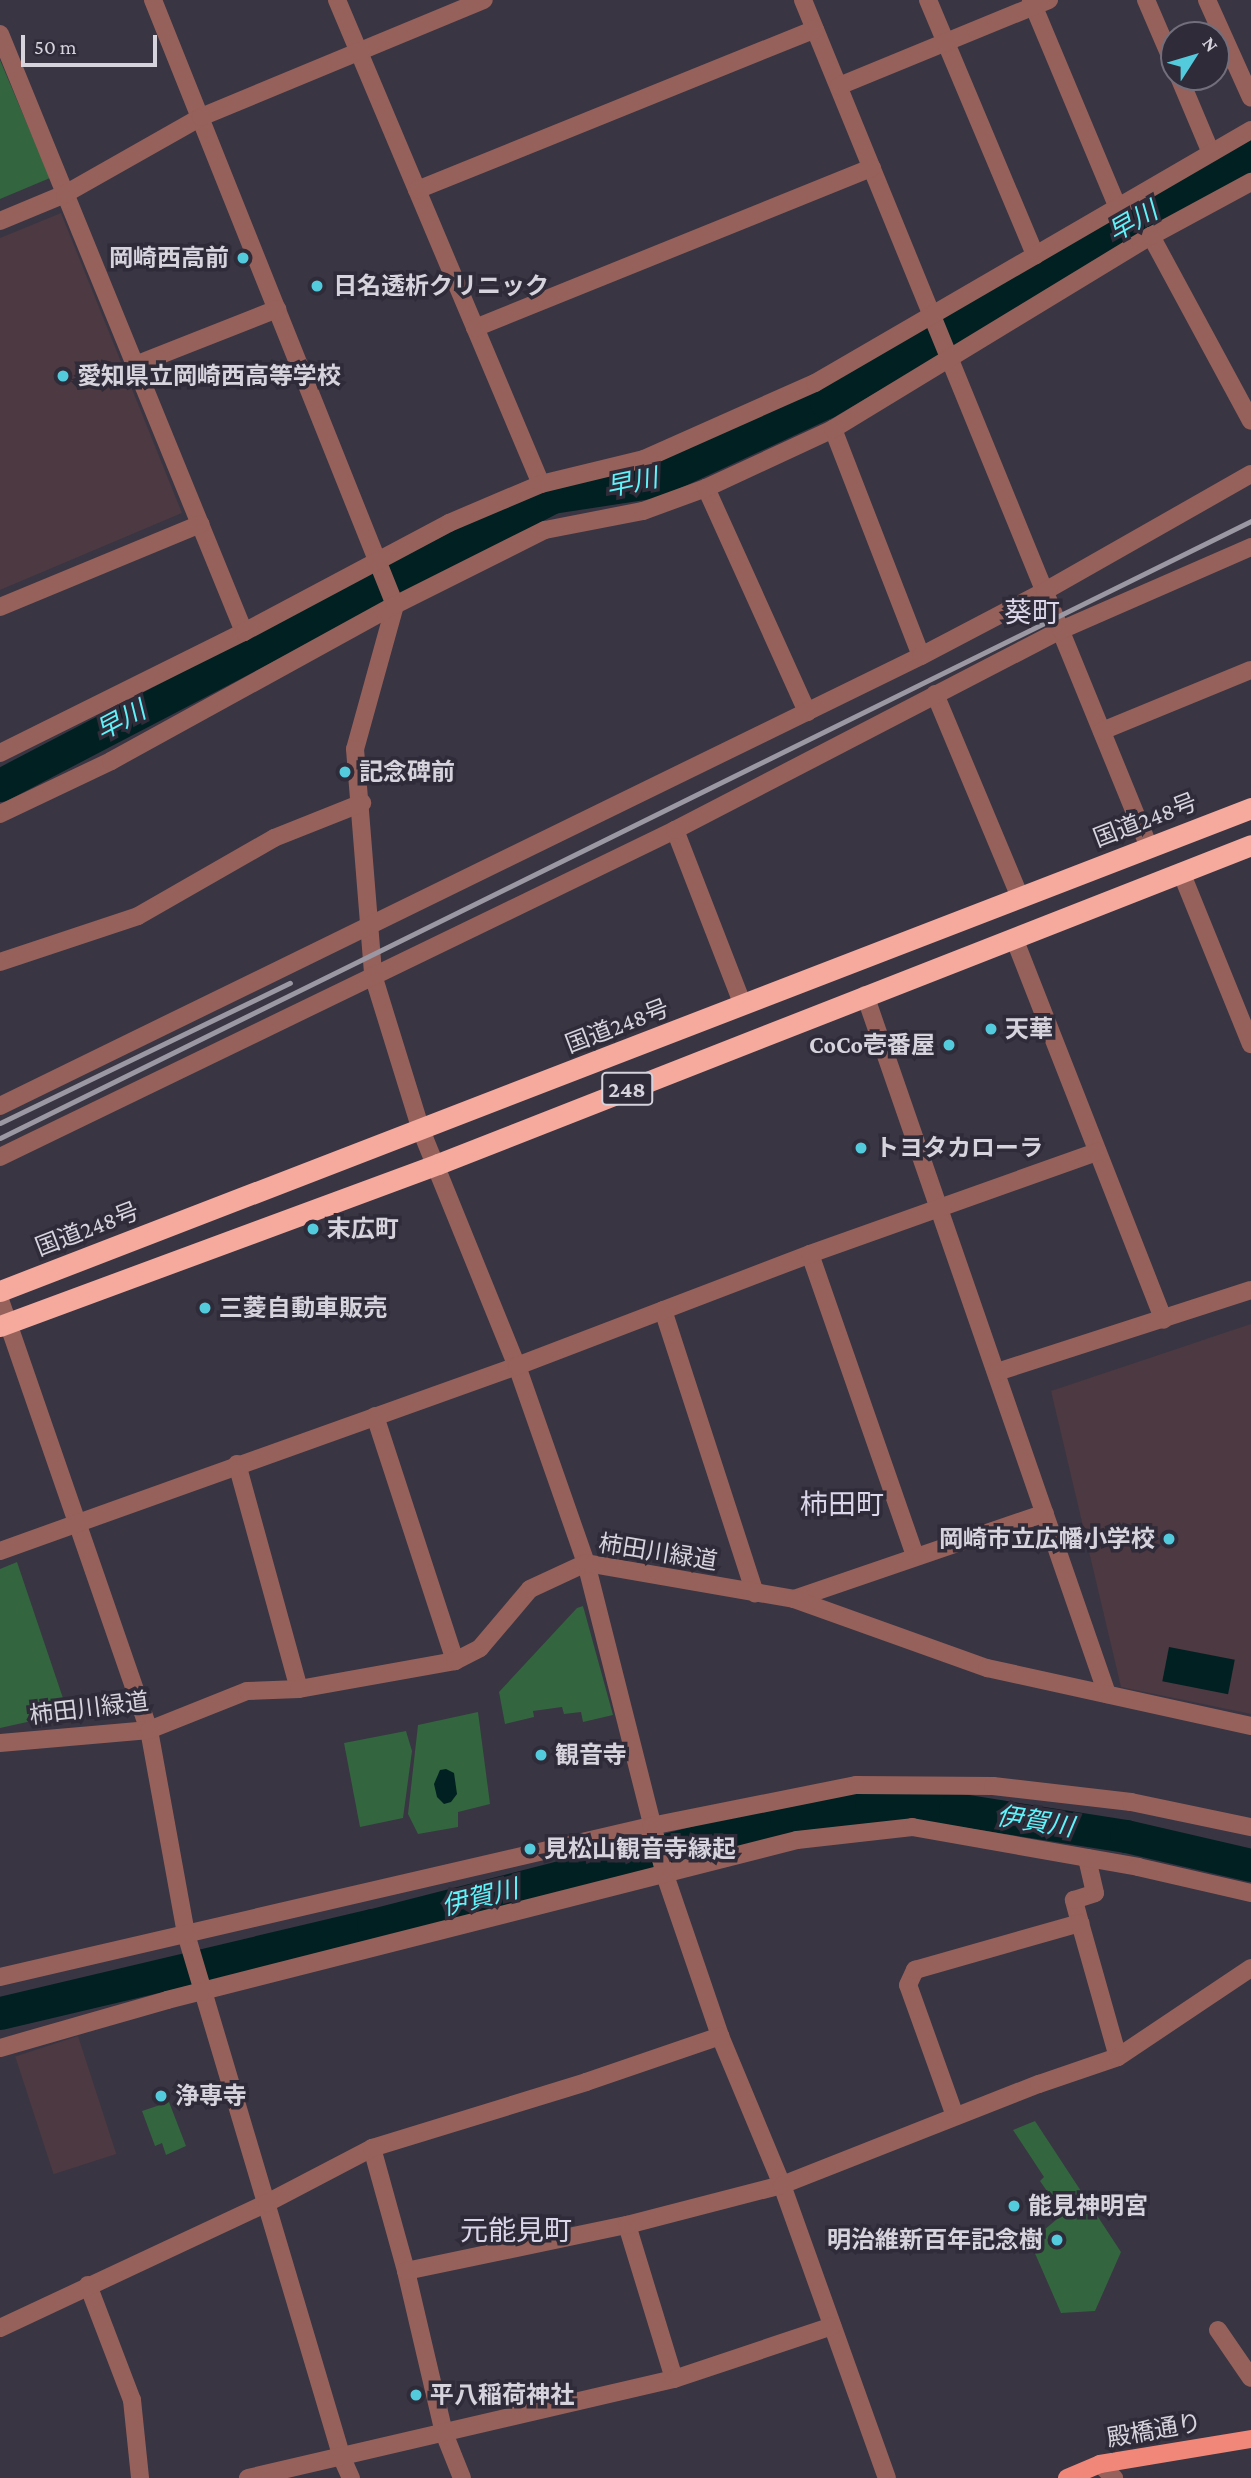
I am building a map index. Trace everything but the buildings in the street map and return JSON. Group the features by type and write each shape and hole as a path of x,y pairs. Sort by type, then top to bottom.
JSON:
{"highway":[{"name":"国道248号","path":"0,1291 1251,808"},
{"name":"248","path":"4,1324 438,1164 1251,845"}],"main road":[{"name":"殿橋通り","path":"1067,2478 1100,2464 1251,2439"}],"street":[{"path":"153,0 395,605 355,749 372,927 373,975 421,1130 438,1164 517,1366 586,1563 651,1826 720,2036 782,2185 887,2478"},
{"path":"337,0 541,484"},
{"path":"0,221 65,194 201,117 484,0"},
{"path":"803,0 1149,847"},
{"path":"928,0 1035,255"},
{"path":"1146,0 1160,32"},
{"path":"1208,0 1251,97"},
{"path":"839,86 1038,2 1118,208"},
{"path":"416,190 815,29"},
{"path":"0,34 244,632"},
{"path":"1185,91 1211,153"},
{"path":"0,753 244,632 449,523 541,484 644,459 815,383 1251,130"},
{"path":"475,328 872,168"},
{"path":"0,814 111,761 395,605 545,530 643,511 706,488 833,429 1151,236 1251,182"},
{"path":"1151,236 1251,421"},
{"path":"135,365 277,309"},
{"path":"833,429 921,656"},
{"path":"0,1106 372,927 921,656 1045,591 1251,474"},
{"path":"706,488 807,712"},
{"path":"0,607 200,524"},
{"path":"0,1157 675,830 1061,630 1251,547"},
{"path":"1102,731 1251,670"},
{"path":"935,694 1020,897"},
{"path":"0,962 138,916 274,838 362,803"},
{"path":"675,830 743,1005"},
{"path":"1181,872 1249,1032"},
{"path":"1014,938 1164,1320"},
{"path":"865,995 941,1208 1107,1694"},
{"path":"0,1551 517,1366 810,1254 1097,1152"},
{"path":"810,1254 915,1555"},
{"path":"997,1372 1251,1290"},
{"path":"0,1300 4,1324 77,1522 149,1730 188,1938 202,1992 342,2458 351,2478"},
{"path":"663,1310 755,1593"},
{"path":"375,1416 455,1661"},
{"path":"237,1464 299,1689"},
{"path":"794,1599 915,1555 1045,1513"},
{"name":"柿田川緑道","path":"0,1743 149,1730 247,1692 299,1689 455,1661 480,1648 530,1589 586,1563 794,1599 987,1668 1251,1726"},
{"path":"0,1976 188,1938 651,1826 856,1785 993,1786 1131,1802 1251,1827"},
{"path":"0,2048 202,1992 797,1840 912,1827 1087,1858 1251,1893"},
{"path":"1087,1858 1095,1893 1074,1899 1118,2057"},
{"path":"955,2116 908,1985 915,1970 1080,1923"},
{"path":"406,2271 627,2225 782,2185 955,2116 1118,2057 1251,1968"},
{"path":"0,2328 267,2203 372,2148 586,2082 720,2036"},
{"path":"372,2148 406,2271 444,2432 462,2478"},
{"path":"627,2225 674,2379"},
{"path":"88,2285 132,2400 141,2478"},
{"path":"248,2478 674,2379 832,2326"},
{"path":"1219,2330 1251,2378"},
{"path":"1100,2464 1114,2478"}],"shaded area":[{"name":"愛知県立岡崎西高等学校","path":"61,213 182,513 0,590 0,238"},
{"name":"岡崎市立広幡小学校","path":"1251,1324 1251,1714 1121,1687 1051,1391"},
{"path":"1169,1647 1235,1660 1228,1694 1162,1681"},
{"path":"446,1769 454,1773 457,1794 451,1802 444,1804 437,1797 434,1784 440,1770"},
{"path":"78,2036 116,2154 54,2174 15,2056"}],"green space":[{"path":"0,60 50,178 0,199"},
{"path":"17,1562 68,1713 0,1728 0,1569"},
{"path":"583,1606 613,1715 583,1722 581,1712 564,1714 562,1707 533,1711 534,1717 505,1724 499,1692 577,1608"},
{"path":"478,1712 490,1804 458,1812 458,1827 418,1834 408,1814 418,1725"},
{"path":"406,1731 412,1751 403,1818 360,1827 344,1743"},
{"path":"169,2102 186,2146 166,2155 162,2143 155,2146 142,2111"},
{"path":"1035,2121 1121,2252 1095,2311 1061,2313 1030,2242 1057,2219 1051,2197 1040,2181 1044,2177 1013,2130"}],"waterway":[{"name":"早川","path":"0,785 552,497 655,481 826,402 1251,153"},
{"name":"伊賀川","path":"0,2013 373,1925 786,1819 871,1806 955,1809 1126,1836 1251,1865"}],"railway":[{"path":"0,1138 1251,521"},
{"path":"0,1123 290,983"}],"place":[{"name":"岡崎西高前","path":"243,258"},
{"name":"日名透析クリニック","path":"317,286"},
{"name":"愛知県立岡崎西高等学校","path":"63,376"},
{"name":"記念碑前","path":"345,772"},
{"name":"天華","path":"991,1029"},
{"name":"CoCo壱番屋","path":"949,1045"},
{"name":"トヨタカローラ","path":"861,1148"},
{"name":"末広町","path":"313,1229"},
{"name":"三菱自動車販売","path":"205,1308"},
{"name":"岡崎市立広幡小学校","path":"1169,1539"},
{"name":"観音寺","path":"541,1755"},
{"name":"見松山観音寺縁起","path":"530,1849"},
{"name":"浄専寺","path":"161,2096"},
{"name":"能見神明宮","path":"1014,2206"},
{"name":"明治維新百年記念樹","path":"1057,2240"},
{"name":"平八稲荷神社","path":"416,2395"}],"district":[{"name":"葵町","path":"1032,613"},
{"name":"柿田町","path":"842,1505"},
{"name":"元能見町","path":"516,2231"}]}
